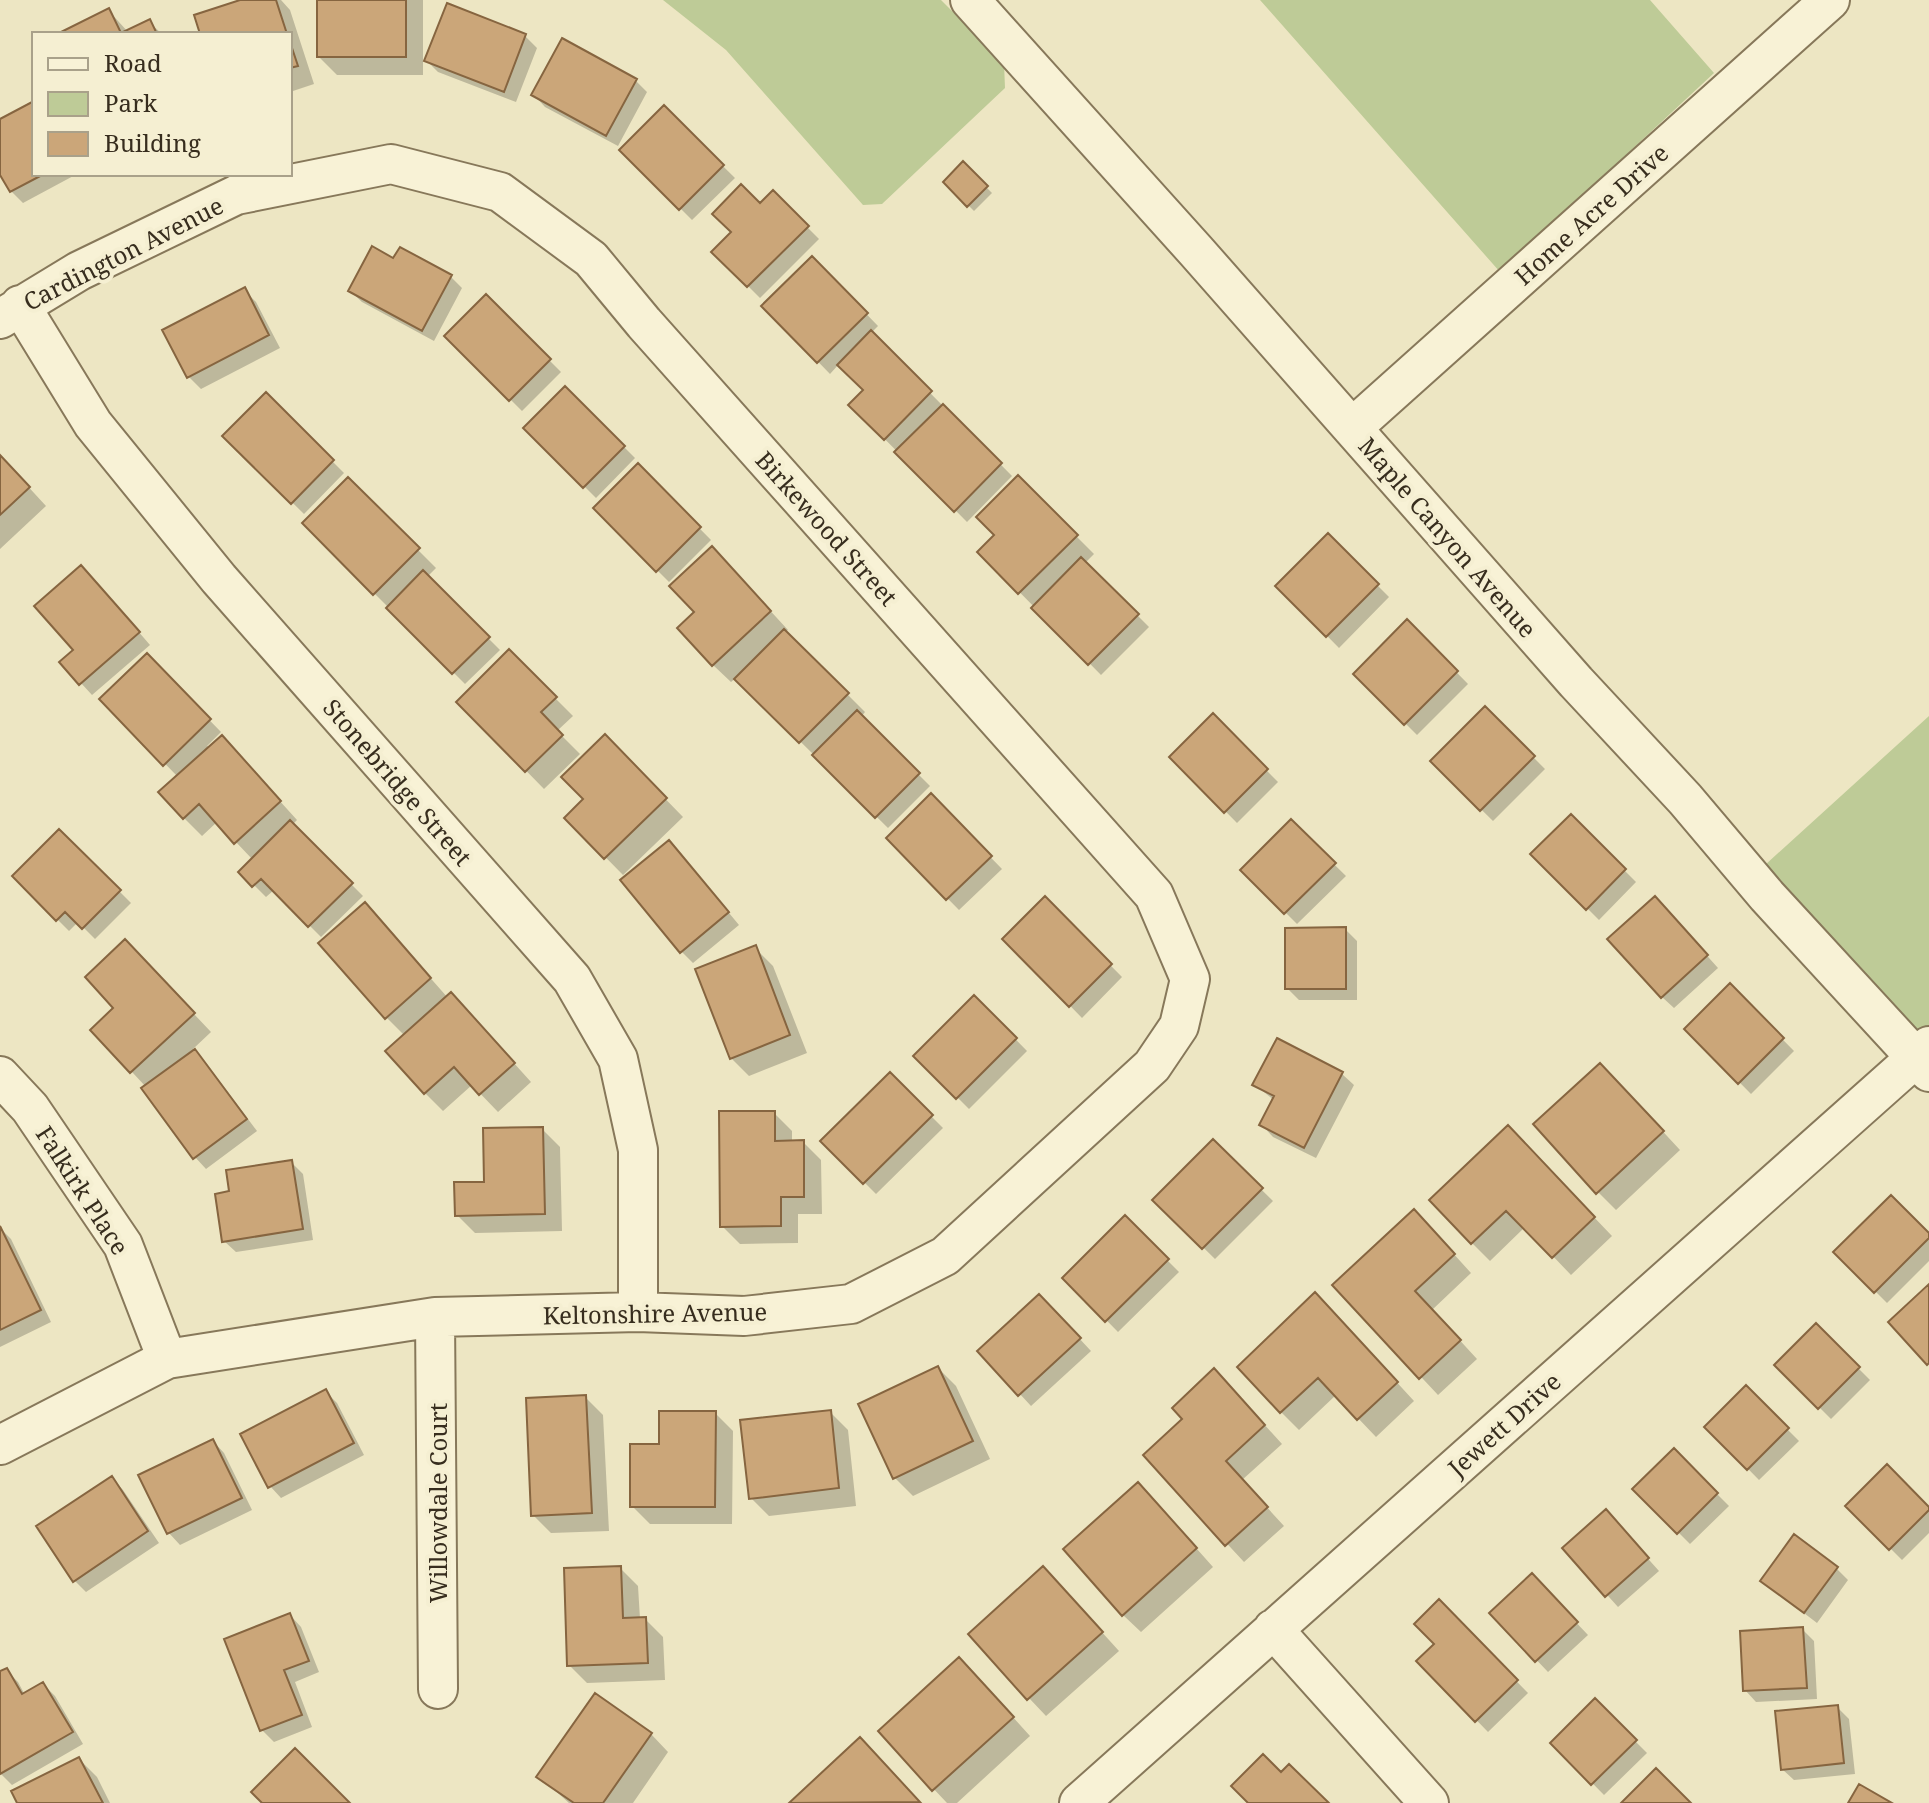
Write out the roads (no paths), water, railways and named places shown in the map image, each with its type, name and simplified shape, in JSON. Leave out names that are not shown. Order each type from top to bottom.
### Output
[{"type":"street","name":"Maple Canyon Avenue","points":[[970,0],[1576,682],[1685,799],[1767,896],[1925,1059]]},
{"type":"street","name":"Home Acre Drive","points":[[1352,428],[1830,0]]},
{"type":"street","name":"Cardington Avenue","points":[[10,312],[79,271],[236,195],[391,164]]},
{"type":"street","name":"Birkewood Street","points":[[391,164],[500,192],[591,259],[644,323],[1154,895],[1190,979]]},
{"type":"street","name":"Stonebridge Street","points":[[10,312],[93,424],[209,567],[572,979],[618,1059],[638,1150],[638,1312]]},
{"type":"street","name":"Keltonshire Avenue","points":[[0,1445],[167,1359],[435,1317],[638,1312],[744,1316],[851,1304],[945,1256],[1152,1066],[1179,1026],[1190,979]]},
{"type":"street","name":"Jewett Drive","points":[[1079,1803],[1273,1629],[1925,1059]]},
{"type":"street","name":"Falkirk Place","points":[[0,1076],[30,1108],[123,1245],[167,1359]]},
{"type":"street","name":"Willowdale Court","points":[[435,1317],[438,1689]]},
{"type":"street","points":[[1273,1629],[1429,1803]]}]
